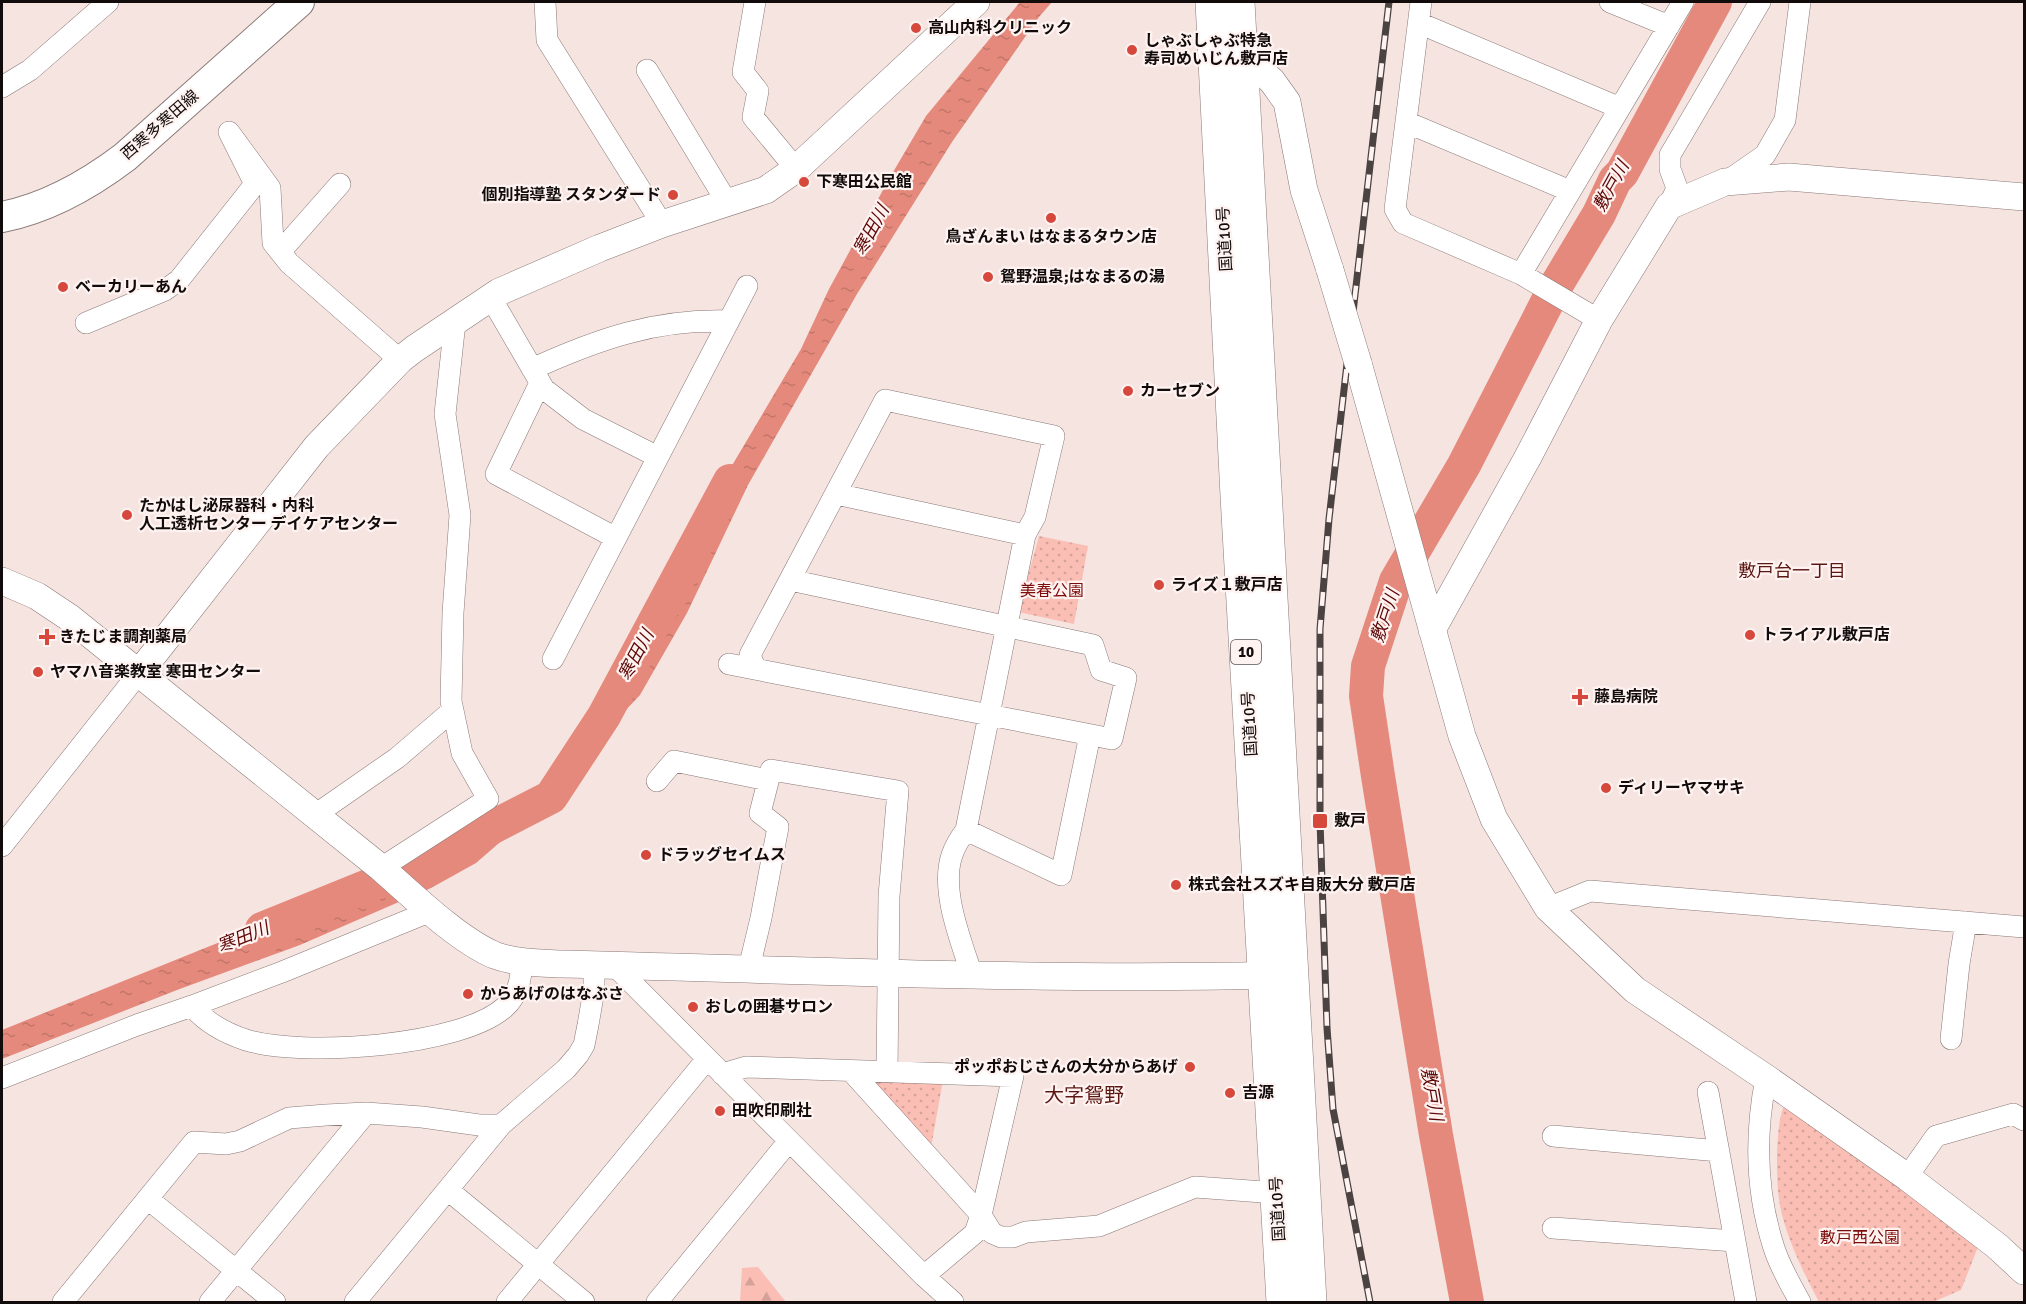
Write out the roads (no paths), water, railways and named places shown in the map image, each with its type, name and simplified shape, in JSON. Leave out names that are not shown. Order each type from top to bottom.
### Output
[{"type":"highway","name":"国道10号","points":[[1221,6],[1241,52],[1278,975],[1277,1193],[1283,1302]]},
{"type":"highway","name":"国道10号","points":[[1221,6],[1237,496],[1278,975],[1310,1302]]},
{"type":"main road","name":"西寒多寒田線","points":[[2,217],[53,201],[73,192],[108,170],[299,2]]},
{"type":"street","points":[[2,87],[30,70],[108,2]]},
{"type":"street","points":[[545,2],[547,40],[662,224]]},
{"type":"street","points":[[755,2],[743,72],[758,91],[753,117],[796,169]]},
{"type":"street","points":[[2,846],[317,446],[400,360],[499,292],[662,224],[766,190],[796,169],[976,2]]},
{"type":"street","points":[[1421,2],[1395,209],[1403,224],[1529,278],[1592,315]]},
{"type":"street","points":[[1610,2],[1669,26]]},
{"type":"street","points":[[1529,278],[1570,191],[1683,2]]},
{"type":"street","points":[[1432,630],[1528,457],[1592,315],[1670,206],[1677,188],[1670,169],[1670,156],[1760,2]]},
{"type":"street","points":[[1670,206],[1725,182],[1765,155],[1785,120],[1800,2]]},
{"type":"street","points":[[1419,23],[1620,108]]},
{"type":"street","points":[[1241,52],[1272,81],[1287,102],[1304,190],[1358,363],[1462,736],[1494,819],[1548,908],[1635,990],[1907,1177],[1997,1246],[2025,1271]]},
{"type":"street","points":[[647,70],[728,204]]},
{"type":"street","points":[[1406,122],[1570,191]]},
{"type":"street","points":[[86,323],[165,290],[178,280],[255,184],[229,132],[270,188],[273,243],[289,263],[400,360]]},
{"type":"street","points":[[1725,182],[1789,177],[2025,197]]},
{"type":"street","points":[[280,252],[340,184]]},
{"type":"street","points":[[553,659],[747,286]]},
{"type":"street","points":[[491,298],[544,389],[583,419],[658,457]]},
{"type":"street","points":[[616,538],[496,474],[536,376],[567,353],[622,333],[678,322],[729,321]]},
{"type":"street","points":[[381,868],[488,799],[462,753],[451,701],[453,613],[460,515],[445,414],[455,322]]},
{"type":"street","points":[[755,668],[750,655],[885,400],[1054,436],[1035,517],[1025,535],[966,830],[951,856],[948,881],[953,911],[972,975]]},
{"type":"street","points":[[836,494],[1025,535]]},
{"type":"street","points":[[729,664],[1112,739],[1126,678],[1101,670],[1093,645],[790,580]]},
{"type":"street","points":[[2,581],[58,609],[381,868],[427,908],[481,948],[495,955],[522,961],[604,965],[972,975],[1278,975]]},
{"type":"street","points":[[315,815],[397,758],[453,710]]},
{"type":"street","points":[[966,830],[1061,875],[1090,735]]},
{"type":"street","points":[[657,781],[674,761],[768,780]]},
{"type":"street","points":[[749,968],[757,939],[778,826],[760,813],[771,770],[898,791],[889,896],[887,1072]]},
{"type":"street","points":[[1548,908],[1590,891],[2025,927]]},
{"type":"street","points":[[2,1077],[137,1024],[282,972],[427,908]]},
{"type":"street","points":[[1951,1039],[1966,922]]},
{"type":"street","points":[[192,1006],[201,1017],[216,1027],[245,1039],[270,1045],[304,1047],[408,1042],[456,1031],[496,1014],[511,1000],[519,986],[522,961]]},
{"type":"street","points":[[604,965],[707,1059],[924,1276],[953,1302]]},
{"type":"street","points":[[355,1302],[501,1125],[566,1069],[578,1055],[584,1045],[594,990],[604,965]]},
{"type":"street","points":[[507,1302],[707,1059]]},
{"type":"street","points":[[722,1074],[746,1067],[1013,1076],[975,1233],[924,1276]]},
{"type":"street","points":[[851,1071],[981,1215],[992,1233],[1001,1237],[1013,1237],[1026,1232],[1098,1226],[1195,1187],[1277,1193]]},
{"type":"street","points":[[1766,1078],[1761,1105],[1759,1169],[1764,1214],[1774,1251],[1800,1302]]},
{"type":"street","points":[[1708,1092],[1746,1302]]},
{"type":"street","points":[[63,1302],[194,1142],[226,1144],[240,1141],[289,1118],[366,1113],[422,1117],[479,1125],[501,1125]]},
{"type":"street","points":[[210,1302],[366,1113]]},
{"type":"street","points":[[1907,1177],[1936,1136],[2013,1114],[2025,1120]]},
{"type":"street","points":[[1553,1136],[1719,1151]]},
{"type":"street","points":[[657,1302],[789,1141]]},
{"type":"street","points":[[448,1190],[584,1302]]},
{"type":"street","points":[[148,1199],[275,1302]]},
{"type":"street","points":[[1553,1228],[1735,1241]]},
{"type":"water","points":[[1020,2],[1052,2],[1039,17],[952,142],[857,294],[748,485],[687,613],[640,695],[587,751],[546,811],[537,819],[506,837],[476,863],[431,888],[300,945],[177,990],[2,1059],[2,1030],[220,942],[373,887],[443,858],[453,858],[476,849],[532,812],[630,690],[653,652],[694,577],[711,505],[724,479],[801,349],[829,289],[926,116]]},
{"type":"waterway","name":"敷戸川","points":[[1467,1302],[1436,1135],[1378,776],[1366,696],[1368,666],[1396,581],[1464,465],[1554,289],[1599,214],[1615,180],[1622,173],[1715,2]]},
{"type":"waterway","name":"寒田川","points":[[262,929],[415,867],[551,797],[604,716],[730,481]]},
{"type":"railway","points":[[1370,1302],[1333,1109],[1327,1028],[1320,821],[1320,629],[1329,519],[1389,2]]},
{"type":"place","name":"高山内科クリニック","points":[[916,28]]},
{"type":"place","name":"しゃぶしゃぶ特急 寿司めいじん敷戸店","points":[[1132,50]]},
{"type":"place","name":"下寒田公民館","points":[[804,182]]},
{"type":"place","name":"個別指導塾 スタンダード","points":[[673,195]]},
{"type":"place","name":"鳥ざんまい はなまるタウン店","points":[[1051,218]]},
{"type":"place","name":"鴛野温泉;はなまるの湯","points":[[988,277]]},
{"type":"place","name":"ベーカリーあん","points":[[63,287]]},
{"type":"place","name":"カーセブン","points":[[1128,391]]},
{"type":"place","name":"たかはし泌尿器科・内科 人工透析センター デイケアセンター","points":[[127,515]]},
{"type":"place","name":"ライズ１敷戸店","points":[[1159,585]]},
{"type":"place","name":"トライアル敷戸店","points":[[1750,635]]},
{"type":"place","name":"きたじま調剤薬局","points":[[47,637]]},
{"type":"place","name":"ヤマハ音楽教室 寒田センター","points":[[38,672]]},
{"type":"place","name":"藤島病院","points":[[1580,697]]},
{"type":"place","name":"ディリーヤマサキ","points":[[1606,788]]},
{"type":"place","name":"敷戸","points":[[1320,821]]},
{"type":"place","name":"ドラッグセイムス","points":[[646,855]]},
{"type":"place","name":"株式会社スズキ自販大分 敷戸店","points":[[1176,885]]},
{"type":"place","name":"からあげのはなぶさ","points":[[468,994]]},
{"type":"place","name":"おしの囲碁サロン","points":[[693,1007]]},
{"type":"place","name":"ポッポおじさんの大分からあげ","points":[[1190,1067]]},
{"type":"place","name":"吉源","points":[[1230,1093]]},
{"type":"place","name":"田吹印刷社","points":[[720,1111]]},
{"type":"district","name":"敷戸台一丁目","points":[[1792,571]]},
{"type":"district","name":"大字鴛野","points":[[1084,1095]]},
{"type":"park label","name":"美春公園","points":[[1052,591]]},
{"type":"park label","name":"敷戸西公園","points":[[1860,1238]]}]
